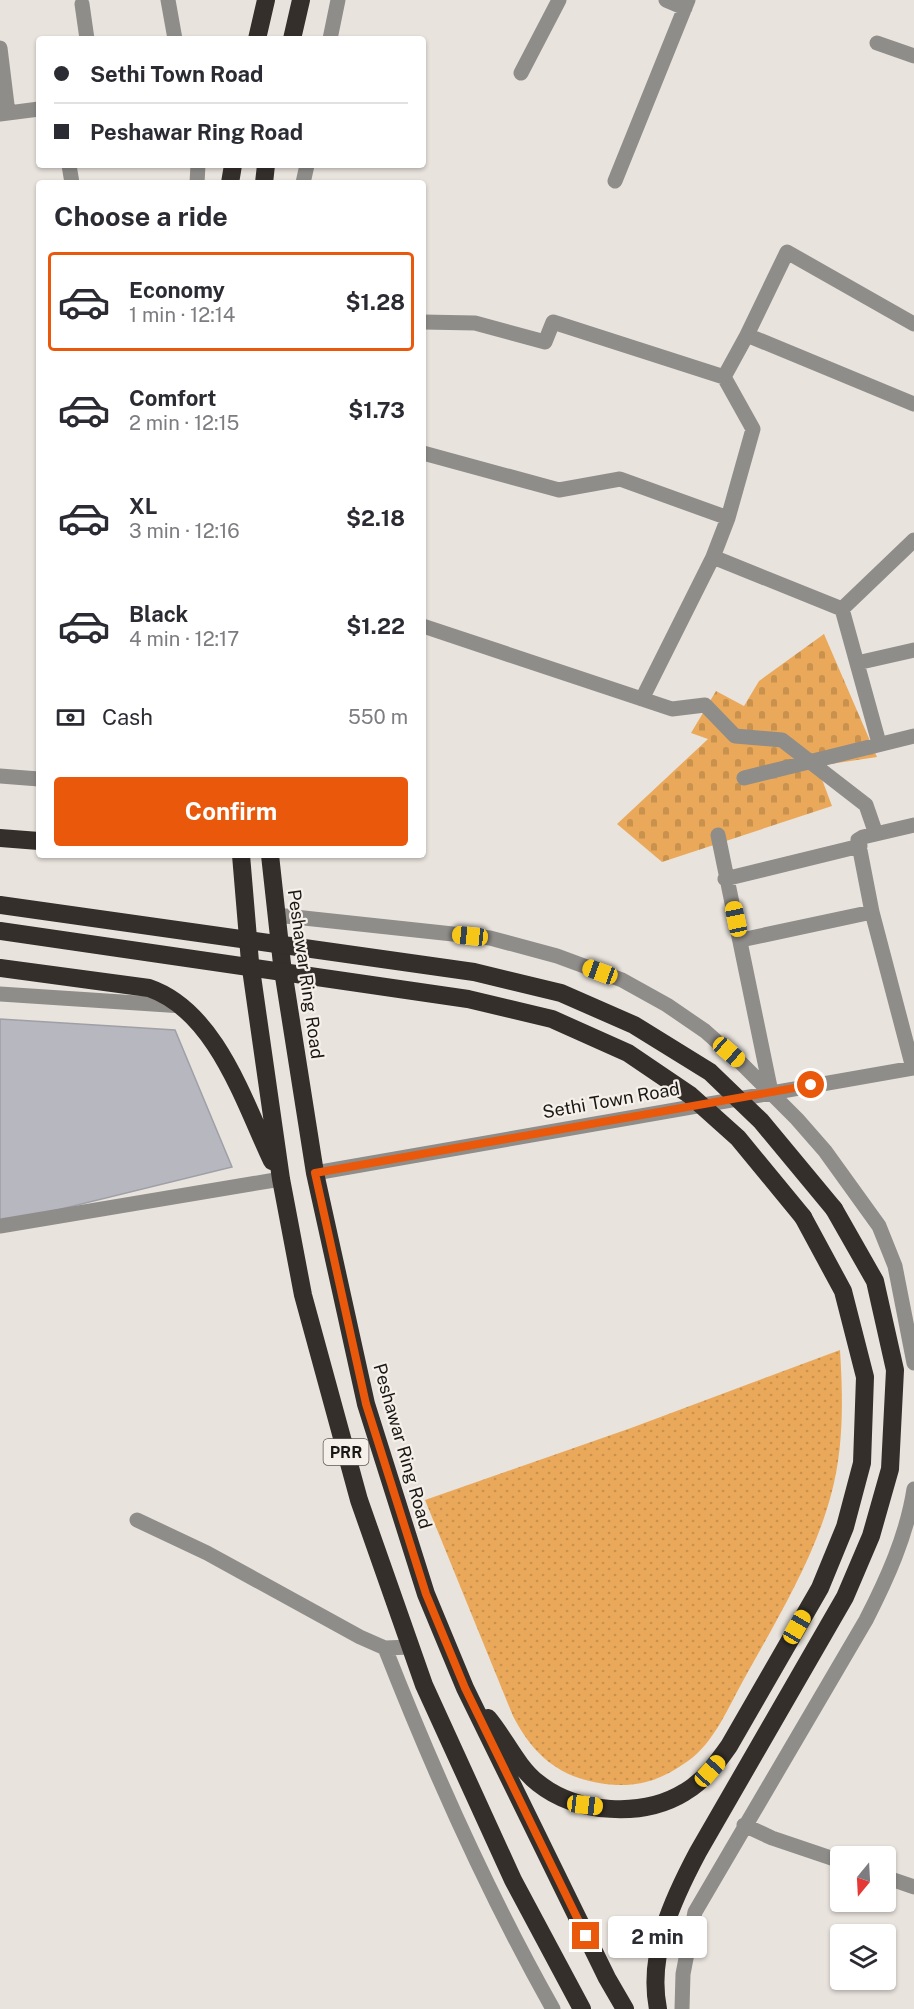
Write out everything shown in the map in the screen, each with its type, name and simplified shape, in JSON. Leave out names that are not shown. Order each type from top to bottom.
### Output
[{"type":"highway","points":[[258,36],[266,0]]},
{"type":"highway","points":[[293,36],[301,0]]},
{"type":"highway","points":[[0,838],[36,841]]},
{"type":"highway","name":"PRR","points":[[241,858],[249,962],[280,1179],[303,1295],[353,1478],[424,1685],[513,1880],[582,2009]]},
{"type":"highway","name":"Peshawar Ring Road","points":[[270,858],[282,964],[315,1173],[366,1404],[426,1594],[465,1688],[607,1978],[625,2009]]},
{"type":"highway","points":[[0,905],[474,972],[561,993],[634,1025],[710,1072],[761,1121],[834,1209],[875,1281],[895,1370],[890,1469],[871,1536],[845,1597],[677,1892],[659,1944],[654,1989],[658,2009]]},
{"type":"highway","points":[[0,931],[468,999],[552,1019],[628,1053],[690,1095],[738,1138],[802,1217],[843,1291],[865,1377],[862,1463],[845,1527],[819,1588],[718,1761],[693,1786],[662,1803],[633,1808],[585,1805],[556,1794],[539,1784],[526,1772],[500,1733],[465,1688]]},
{"type":"highway","points":[[0,968],[149,988],[164,993],[183,1006],[215,1043],[280,1179]]},
{"type":"street","points":[[168,0],[174,36]]},
{"type":"street","points":[[331,36],[338,0]]},
{"type":"street","points":[[521,73],[559,0]]},
{"type":"street","points":[[615,181],[687,4],[666,0]]},
{"type":"street","points":[[82,4],[87,36]]},
{"type":"street","points":[[877,43],[914,56]]},
{"type":"street","points":[[0,48],[4,113],[36,109]]},
{"type":"street","points":[[724,377],[787,252],[914,324]]},
{"type":"street","points":[[426,322],[475,323],[545,342],[553,322],[724,377],[753,429],[728,518],[713,557],[642,699]]},
{"type":"street","points":[[747,335],[914,404]]},
{"type":"street","points":[[426,454],[559,490],[620,479],[728,518]]},
{"type":"street","points":[[842,609],[914,540]]},
{"type":"street","points":[[713,557],[842,609]]},
{"type":"street","points":[[842,609],[879,743]]},
{"type":"street","points":[[426,627],[672,710],[705,705],[735,736],[782,740],[866,805],[876,834]]},
{"type":"street","points":[[858,663],[914,650]]},
{"type":"street","points":[[744,778],[914,736]]},
{"type":"street","points":[[0,776],[36,779]]},
{"type":"street","points":[[913,1068],[872,912],[858,840],[914,825]]},
{"type":"street","points":[[718,835],[771,1092]]},
{"type":"street","points":[[726,879],[860,846]]},
{"type":"street","points":[[741,940],[872,912]]},
{"type":"street","points":[[276,915],[490,938],[557,956],[622,980],[667,1005],[705,1031],[741,1062],[825,1151],[879,1226],[895,1266],[914,1364]]},
{"type":"street","points":[[0,994],[183,1006]]},
{"type":"street","name":"Sethi Town Road","points":[[315,1173],[913,1068]]},
{"type":"street","points":[[0,1226],[280,1179]]},
{"type":"street","points":[[682,2009],[682,1974],[695,1912],[866,1620],[894,1561],[912,1504],[914,1489]]},
{"type":"street","points":[[137,1520],[207,1553],[360,1636],[386,1648],[410,1647]]},
{"type":"street","points":[[386,1648],[426,1753],[470,1850],[553,2009]]},
{"type":"street","points":[[744,1825],[772,1838],[830,1858]]},
{"type":"street","points":[[896,1881],[914,1887]]},
{"type":"green space","points":[[824,634],[877,757],[817,766],[832,806],[662,862],[617,824],[708,739],[691,733],[716,691],[744,706],[759,681]]},
{"type":"green space","points":[[840,1350],[842,1405],[840,1441],[835,1477],[824,1519],[793,1589],[727,1712],[706,1744],[688,1761],[667,1774],[635,1784],[612,1785],[584,1780],[547,1761],[537,1752],[513,1716],[425,1500],[631,1428]]},
{"type":"building","points":[[0,1019],[175,1030],[232,1167],[0,1224]]},
{"type":"route","points":[[586,1936],[465,1688],[426,1594],[366,1404],[315,1173],[811,1085]]}]
